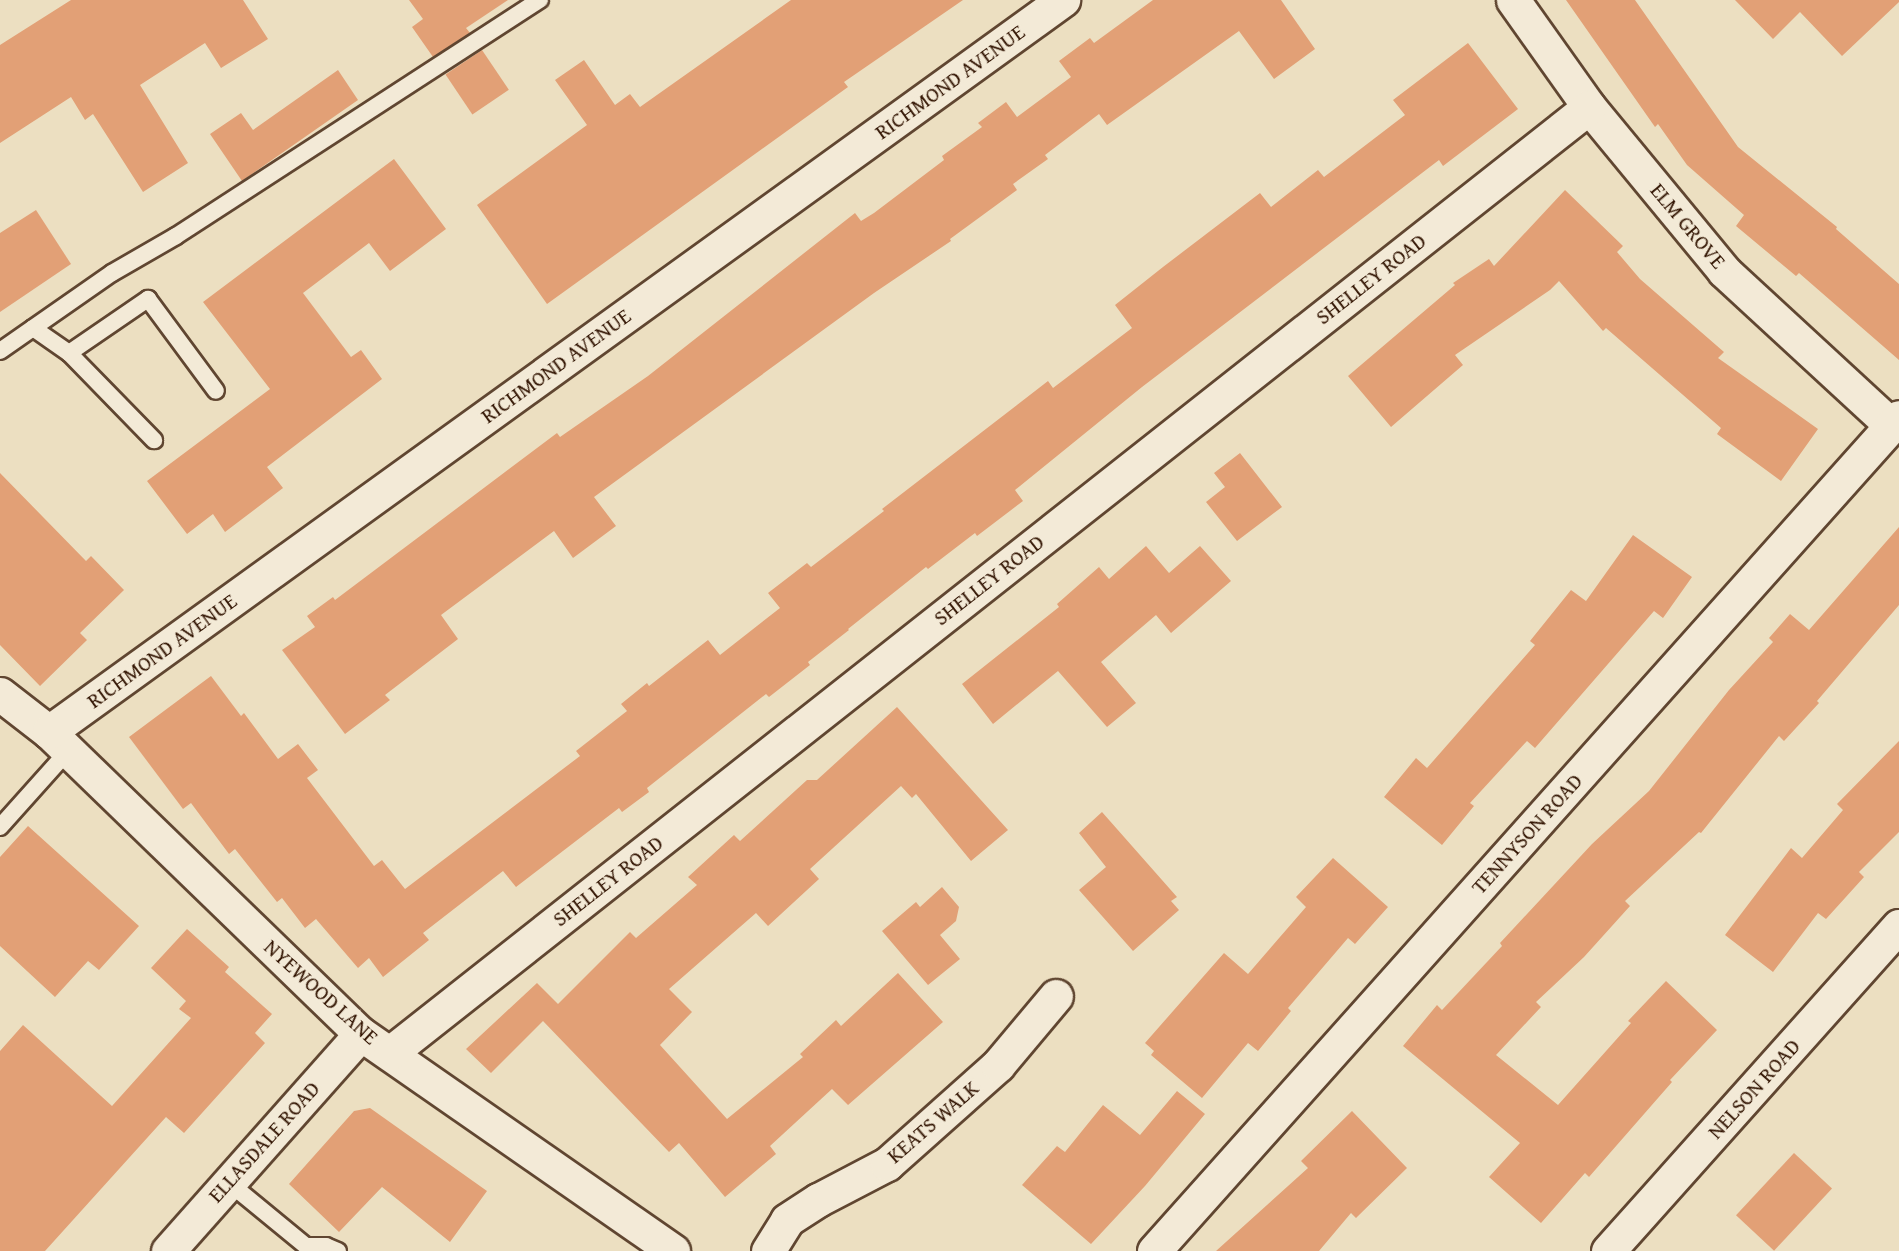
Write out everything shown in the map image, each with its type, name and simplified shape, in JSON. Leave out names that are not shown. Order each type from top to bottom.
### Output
[{"type":"street","name":"RICHMOND AVENUE","points":[[58,742],[1063,0]]},
{"type":"street","name":"ELM GROVE","points":[[1513,0],[1589,107],[1724,270],[1895,421]]},
{"type":"street","name":"SHELLEY ROAD","points":[[390,1053],[1589,107]]},
{"type":"street","name":"TENNYSON ROAD","points":[[1154,1251],[1895,421]]},
{"type":"street","name":"NYEWOOD LANE","points":[[0,694],[58,742],[361,1034],[673,1251]]},
{"type":"street","name":"NELSON ROAD","points":[[1608,1251],[1899,926]]},
{"type":"street","name":"KEATS WALK","points":[[768,1251],[787,1220],[818,1200],[887,1164],[998,1065],[1056,996]]},
{"type":"street","name":"ELLASDALE ROAD","points":[[168,1251],[361,1034]]},
{"type":"lane","points":[[0,351],[112,273],[176,236],[540,0]]},
{"type":"lane","points":[[69,353],[148,300],[216,392]]},
{"type":"lane","points":[[33,328],[69,353],[154,440]]},
{"type":"lane","points":[[0,827],[58,742]]},
{"type":"lane","points":[[228,1182],[306,1246],[326,1246],[338,1251]]},
{"type":"building","points":[[71,0],[243,0],[268,39],[221,68],[205,43],[140,85],[188,163],[143,192],[93,114],[85,120],[71,97],[0,143],[0,45]]},
{"type":"building","points":[[409,0],[508,0],[466,28],[470,33],[433,57],[412,27],[423,19]]},
{"type":"building","points":[[791,0],[963,0],[844,82],[848,87],[547,304],[477,205],[587,125],[555,80],[584,60],[615,105],[630,94],[640,107]]},
{"type":"building","points":[[1153,0],[1281,0],[1315,49],[1274,79],[1239,31],[1107,125],[1099,114],[1045,155],[1048,159],[1013,184],[1017,190],[950,239],[951,241],[874,293],[594,497],[616,526],[573,558],[554,531],[441,615],[458,639],[385,695],[390,700],[345,734],[282,650],[315,627],[307,616],[333,597],[335,600],[557,433],[560,437],[648,376],[855,213],[861,221],[874,213],[944,160],[942,156],[982,127],[978,123],[1006,102],[1017,117],[1071,77],[1059,61],[1090,38],[1094,43]]},
{"type":"building","points":[[1566,0],[1635,0],[1738,147],[1837,227],[1836,229],[1899,284],[1899,360],[1799,273],[1796,276],[1736,226],[1744,215],[1687,165],[1658,124],[1655,127]]},
{"type":"building","points":[[1735,0],[1899,0],[1899,2],[1842,56],[1800,12],[1773,39]]},
{"type":"building","points":[[1468,43],[1518,109],[1443,166],[1439,160],[1142,387],[1015,490],[1023,501],[977,536],[975,533],[928,569],[926,567],[808,662],[810,665],[769,697],[766,694],[647,788],[649,792],[622,812],[619,808],[516,887],[503,871],[423,933],[429,940],[383,977],[369,958],[358,968],[316,919],[305,928],[282,898],[277,902],[235,849],[229,854],[191,803],[183,809],[129,737],[211,676],[241,716],[244,713],[278,759],[298,744],[318,770],[307,778],[374,866],[382,860],[405,889],[580,756],[576,751],[627,711],[621,704],[647,683],[649,686],[708,640],[720,655],[780,608],[768,593],[807,563],[811,567],[1048,381],[1053,388],[1132,328],[1115,305],[1163,267],[1260,193],[1271,207],[1318,170],[1324,177],[1405,115],[1393,100]]},
{"type":"building","points":[[482,50],[509,90],[472,114],[446,75]]},
{"type":"building","points":[[338,70],[358,100],[242,181],[210,134],[241,113],[253,130]]},
{"type":"building","points":[[394,159],[446,229],[390,271],[369,243],[303,293],[351,357],[361,350],[382,379],[267,467],[283,488],[225,532],[213,514],[187,534],[147,481],[270,389],[203,302]]},
{"type":"building","points":[[1565,190],[1623,246],[1617,252],[1640,279],[1724,352],[1718,358],[1818,429],[1781,481],[1717,434],[1721,428],[1606,328],[1603,331],[1559,281],[1550,290],[1455,355],[1463,365],[1391,427],[1348,376],[1455,285],[1453,283],[1489,259],[1494,266]]},
{"type":"building","points":[[36,210],[71,264],[0,312],[0,233]]},
{"type":"building","points":[[1240,453],[1282,507],[1237,541],[1206,502],[1225,487],[1214,473]]},
{"type":"building","points":[[0,473],[86,561],[91,556],[124,590],[80,633],[87,640],[40,686],[0,645]]},
{"type":"building","points":[[1899,527],[1899,605],[1817,701],[1819,703],[1784,741],[1779,736],[1701,833],[1699,832],[1625,901],[1630,906],[1584,957],[1536,1002],[1541,1007],[1496,1055],[1558,1105],[1631,1023],[1628,1021],[1666,981],[1717,1030],[1670,1080],[1672,1082],[1589,1177],[1585,1173],[1541,1223],[1489,1177],[1520,1143],[1403,1046],[1437,1005],[1442,1010],[1502,946],[1500,943],[1592,844],[1649,791],[1729,690],[1773,642],[1769,638],[1790,614],[1809,630]]},
{"type":"building","points":[[1633,535],[1692,577],[1663,618],[1654,611],[1535,748],[1527,741],[1470,803],[1474,806],[1442,845],[1384,797],[1416,758],[1427,768],[1535,645],[1530,641],[1571,590],[1586,601]]},
{"type":"building","points":[[1146,546],[1169,573],[1200,546],[1231,581],[1171,633],[1156,615],[1101,662],[1136,703],[1107,727],[1058,671],[993,724],[962,684],[1059,607],[1057,604],[1099,567],[1109,579]]},
{"type":"building","points":[[897,707],[1008,830],[971,861],[916,794],[912,798],[901,786],[810,869],[819,879],[768,926],[756,913],[669,989],[692,1012],[660,1045],[727,1119],[803,1057],[800,1054],[836,1020],[841,1026],[898,973],[943,1022],[848,1105],[832,1089],[770,1146],[776,1154],[725,1197],[679,1143],[669,1152],[543,1021],[491,1073],[466,1049],[537,983],[558,1004],[630,932],[636,938],[697,885],[688,877],[734,835],[740,841],[807,780],[817,780]]},
{"type":"building","points":[[1899,741],[1899,832],[1859,872],[1864,877],[1826,919],[1818,913],[1773,972],[1725,935],[1791,848],[1802,858],[1843,810],[1837,804]]},
{"type":"building","points":[[1102,812],[1177,897],[1171,901],[1179,910],[1133,951],[1079,890],[1106,867],[1079,833]]},
{"type":"building","points":[[28,826],[139,926],[99,970],[88,961],[55,997],[0,946],[0,857]]},
{"type":"building","points":[[1333,858],[1388,907],[1355,944],[1348,938],[1288,1008],[1291,1011],[1258,1051],[1248,1043],[1202,1098],[1151,1055],[1154,1051],[1145,1043],[1224,953],[1248,974],[1306,907],[1296,897]]},
{"type":"building","points":[[942,887],[959,907],[956,921],[940,935],[960,959],[928,985],[882,931],[916,902],[920,907]]},
{"type":"building","points":[[187,929],[229,967],[225,972],[272,1014],[255,1033],[265,1043],[184,1133],[166,1117],[45,1251],[0,1251],[0,1051],[23,1025],[112,1106],[191,1018],[179,1009],[186,1001],[151,968]]},
{"type":"building","points":[[1177,1091],[1205,1114],[1145,1186],[1091,1244],[1022,1185],[1057,1146],[1065,1152],[1103,1105],[1140,1135]]},
{"type":"building","points":[[370,1108],[487,1191],[450,1242],[382,1187],[339,1232],[289,1184],[354,1111]]},
{"type":"building","points":[[1352,1111],[1407,1168],[1356,1218],[1351,1213],[1319,1251],[1216,1251],[1308,1168],[1301,1161]]},
{"type":"building","points":[[1794,1153],[1832,1188],[1774,1251],[1736,1215]]}]
